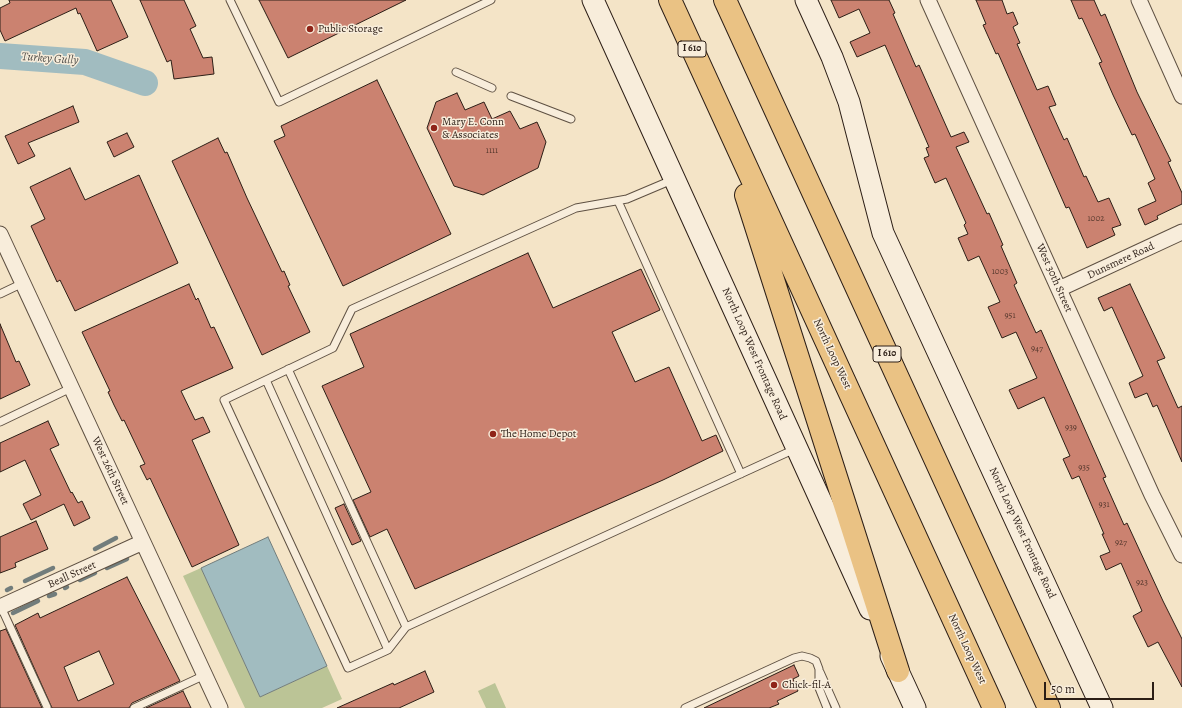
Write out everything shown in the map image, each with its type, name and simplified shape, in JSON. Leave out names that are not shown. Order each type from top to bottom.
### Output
[{"type":"highway","name":"North Loop West","points":[[670,0],[994,708]]},
{"type":"highway","name":"I 610","points":[[725,0],[1049,708]]},
{"type":"highway","points":[[715,98],[898,670]]},
{"type":"main road","name":"North Loop West Frontage Road","points":[[593,0],[915,708]]},
{"type":"main road","name":"North Loop West Frontage Road","points":[[806,0],[832,57],[849,102],[883,233],[1102,708]]},
{"type":"street","name":"West 30th Street","points":[[928,0],[1152,495],[1182,555]]},
{"type":"street","points":[[1139,0],[1182,96]]},
{"type":"street","name":"Dunsmere Road","points":[[1059,289],[1182,232]]},
{"type":"street","name":"West 26th Street","points":[[0,234],[220,708]]},
{"type":"street","name":"Beall Street","points":[[0,607],[143,542]]},
{"type":"lane","points":[[230,0],[280,102],[491,0]]},
{"type":"lane","points":[[456,72],[492,88]]},
{"type":"lane","points":[[511,96],[571,120]]},
{"type":"lane","points":[[674,179],[627,199],[576,208],[352,309],[333,348],[224,400],[348,668],[388,650],[406,627],[797,448]]},
{"type":"lane","points":[[618,200],[741,474]]},
{"type":"lane","points":[[0,294],[23,283]]},
{"type":"lane","points":[[288,369],[406,627]]},
{"type":"lane","points":[[266,380],[388,650]]},
{"type":"lane","points":[[0,422],[72,388]]},
{"type":"lane","points":[[0,607],[47,708]]},
{"type":"lane","points":[[685,708],[794,658],[802,656],[816,661],[836,708]]},
{"type":"lane","points":[[819,669],[819,688],[827,708]]},
{"type":"lane","points":[[134,708],[205,676]]},
{"type":"green space","points":[[201,568],[260,697],[327,666],[342,699],[322,708],[245,708],[183,576]]},
{"type":"green space","points":[[495,683],[506,708],[486,708],[478,691]]},
{"type":"water","points":[[268,537],[327,666],[260,697],[201,568]]},
{"type":"building","points":[[9,0],[111,0],[128,37],[97,51],[80,13],[78,14],[76,8],[5,41],[0,30],[0,8],[10,3]]},
{"type":"building","points":[[140,0],[184,0],[196,26],[190,29],[203,58],[212,57],[214,74],[174,79],[171,60],[167,62]]},
{"type":"building","name":"Public Storage","points":[[259,0],[406,0],[288,58]]},
{"type":"building","points":[[831,0],[889,0],[895,13],[893,14],[916,67],[919,65],[951,137],[964,132],[969,142],[956,147],[987,214],[989,213],[1003,245],[1001,246],[1017,283],[1014,285],[1036,333],[1041,330],[1106,477],[1103,478],[1124,525],[1127,523],[1182,639],[1182,687],[1158,642],[1148,647],[1133,616],[1142,611],[1121,563],[1106,570],[1100,556],[1110,552],[1102,534],[1104,534],[1079,476],[1072,479],[1063,459],[1070,456],[1044,397],[1018,409],[1009,390],[1037,378],[1016,332],[1002,338],[988,307],[1000,302],[979,256],[968,261],[958,238],[968,234],[964,225],[966,223],[946,178],[935,183],[924,158],[929,156],[926,148],[929,147],[885,45],[857,57],[850,42],[870,33],[859,9],[839,18]]},
{"type":"building","points":[[976,0],[1002,0],[1007,14],[1013,12],[1018,24],[1013,27],[1020,43],[1017,44],[1037,90],[1048,86],[1056,105],[1049,107],[1064,140],[1067,138],[1084,177],[1086,176],[1098,202],[1109,198],[1121,225],[1112,228],[1115,235],[1087,248],[1069,207],[1066,208],[998,53],[996,54],[983,25],[986,24]]},
{"type":"building","points":[[1071,0],[1094,0],[1101,16],[1105,14],[1137,92],[1171,161],[1168,162],[1182,193],[1182,204],[1157,216],[1158,219],[1145,225],[1138,209],[1156,201],[1148,183],[1155,179],[1135,134],[1132,135],[1113,95],[1099,63],[1102,62],[1082,18],[1079,19]]},
{"type":"building","points":[[377,80],[451,234],[343,286],[274,141],[285,136],[281,126]]},
{"type":"building","points":[[457,93],[465,110],[484,102],[492,119],[510,111],[520,129],[537,122],[546,142],[538,168],[483,195],[454,186],[427,128],[436,102]]},
{"type":"building","points":[[73,106],[79,122],[28,143],[35,156],[18,164],[5,136]]},
{"type":"building","points":[[127,133],[134,147],[114,157],[107,142]]},
{"type":"building","points":[[218,138],[225,153],[227,152],[282,272],[284,271],[290,285],[288,286],[310,332],[262,355],[172,161]]},
{"type":"building","points":[[70,168],[85,200],[139,175],[178,263],[75,311],[60,280],[57,282],[31,226],[45,219],[30,187]]},
{"type":"building","name":"The Home Depot","points":[[528,253],[553,308],[641,269],[660,310],[612,332],[635,382],[669,367],[702,441],[716,435],[723,451],[663,480],[415,589],[387,529],[370,537],[353,500],[371,492],[322,386],[364,367],[350,334]]},
{"type":"building","points":[[189,284],[196,300],[198,298],[211,328],[214,327],[233,368],[181,391],[195,420],[203,417],[210,432],[192,440],[239,545],[192,567],[150,478],[147,480],[140,466],[145,464],[124,420],[122,421],[114,405],[108,392],[110,391],[82,332]]},
{"type":"building","points":[[1130,284],[1165,358],[1157,361],[1178,408],[1182,406],[1182,462],[1157,405],[1153,407],[1147,393],[1135,398],[1129,383],[1143,376],[1112,307],[1104,311],[1098,298]]},
{"type":"building","points":[[0,324],[16,362],[19,361],[30,385],[0,399]]},
{"type":"building","points":[[48,421],[59,445],[50,449],[71,493],[72,492],[78,503],[82,501],[90,518],[74,526],[64,504],[31,520],[23,504],[41,495],[25,460],[0,472],[0,443]]},
{"type":"building","points":[[344,504],[361,541],[352,545],[335,508]]},
{"type":"building","points":[[36,521],[48,549],[15,563],[16,567],[0,573],[0,537]]},
{"type":"building","points":[[127,577],[180,681],[132,703],[129,708],[52,708],[15,625],[38,613],[40,618]],"holes":[[[99,651],[114,684],[78,701],[64,667]]]},
{"type":"building","points":[[6,629],[42,708],[0,708],[0,631]]},
{"type":"building","name":"Chick-fil-A","points":[[794,665],[799,676],[793,679],[798,691],[777,701],[779,704],[769,708],[704,708]]},
{"type":"building","points":[[425,671],[434,692],[399,708],[337,708],[393,683],[394,685]]},
{"type":"building","points":[[183,691],[191,708],[146,708]]},
{"type":"waterway","name":"Turkey Gully","points":[[0,56],[85,62],[145,83]]},
{"type":"waterway","points":[[95,549],[116,538]]},
{"type":"waterway","points":[[107,568],[127,559]]},
{"type":"waterway","points":[[25,581],[53,568]]},
{"type":"waterway","points":[[80,580],[95,573]]},
{"type":"waterway","points":[[7,590],[11,588]]},
{"type":"waterway","points":[[49,596],[55,594]]},
{"type":"waterway","points":[[13,613],[38,601]]},
{"type":"place","name":"Public Storage","points":[[310,29]]},
{"type":"place","name":"Mary E. Conn & Associates","points":[[434,128]]},
{"type":"place","name":"The Home Depot","points":[[493,434]]},
{"type":"place","name":"Chick-fil-A","points":[[774,685]]}]
